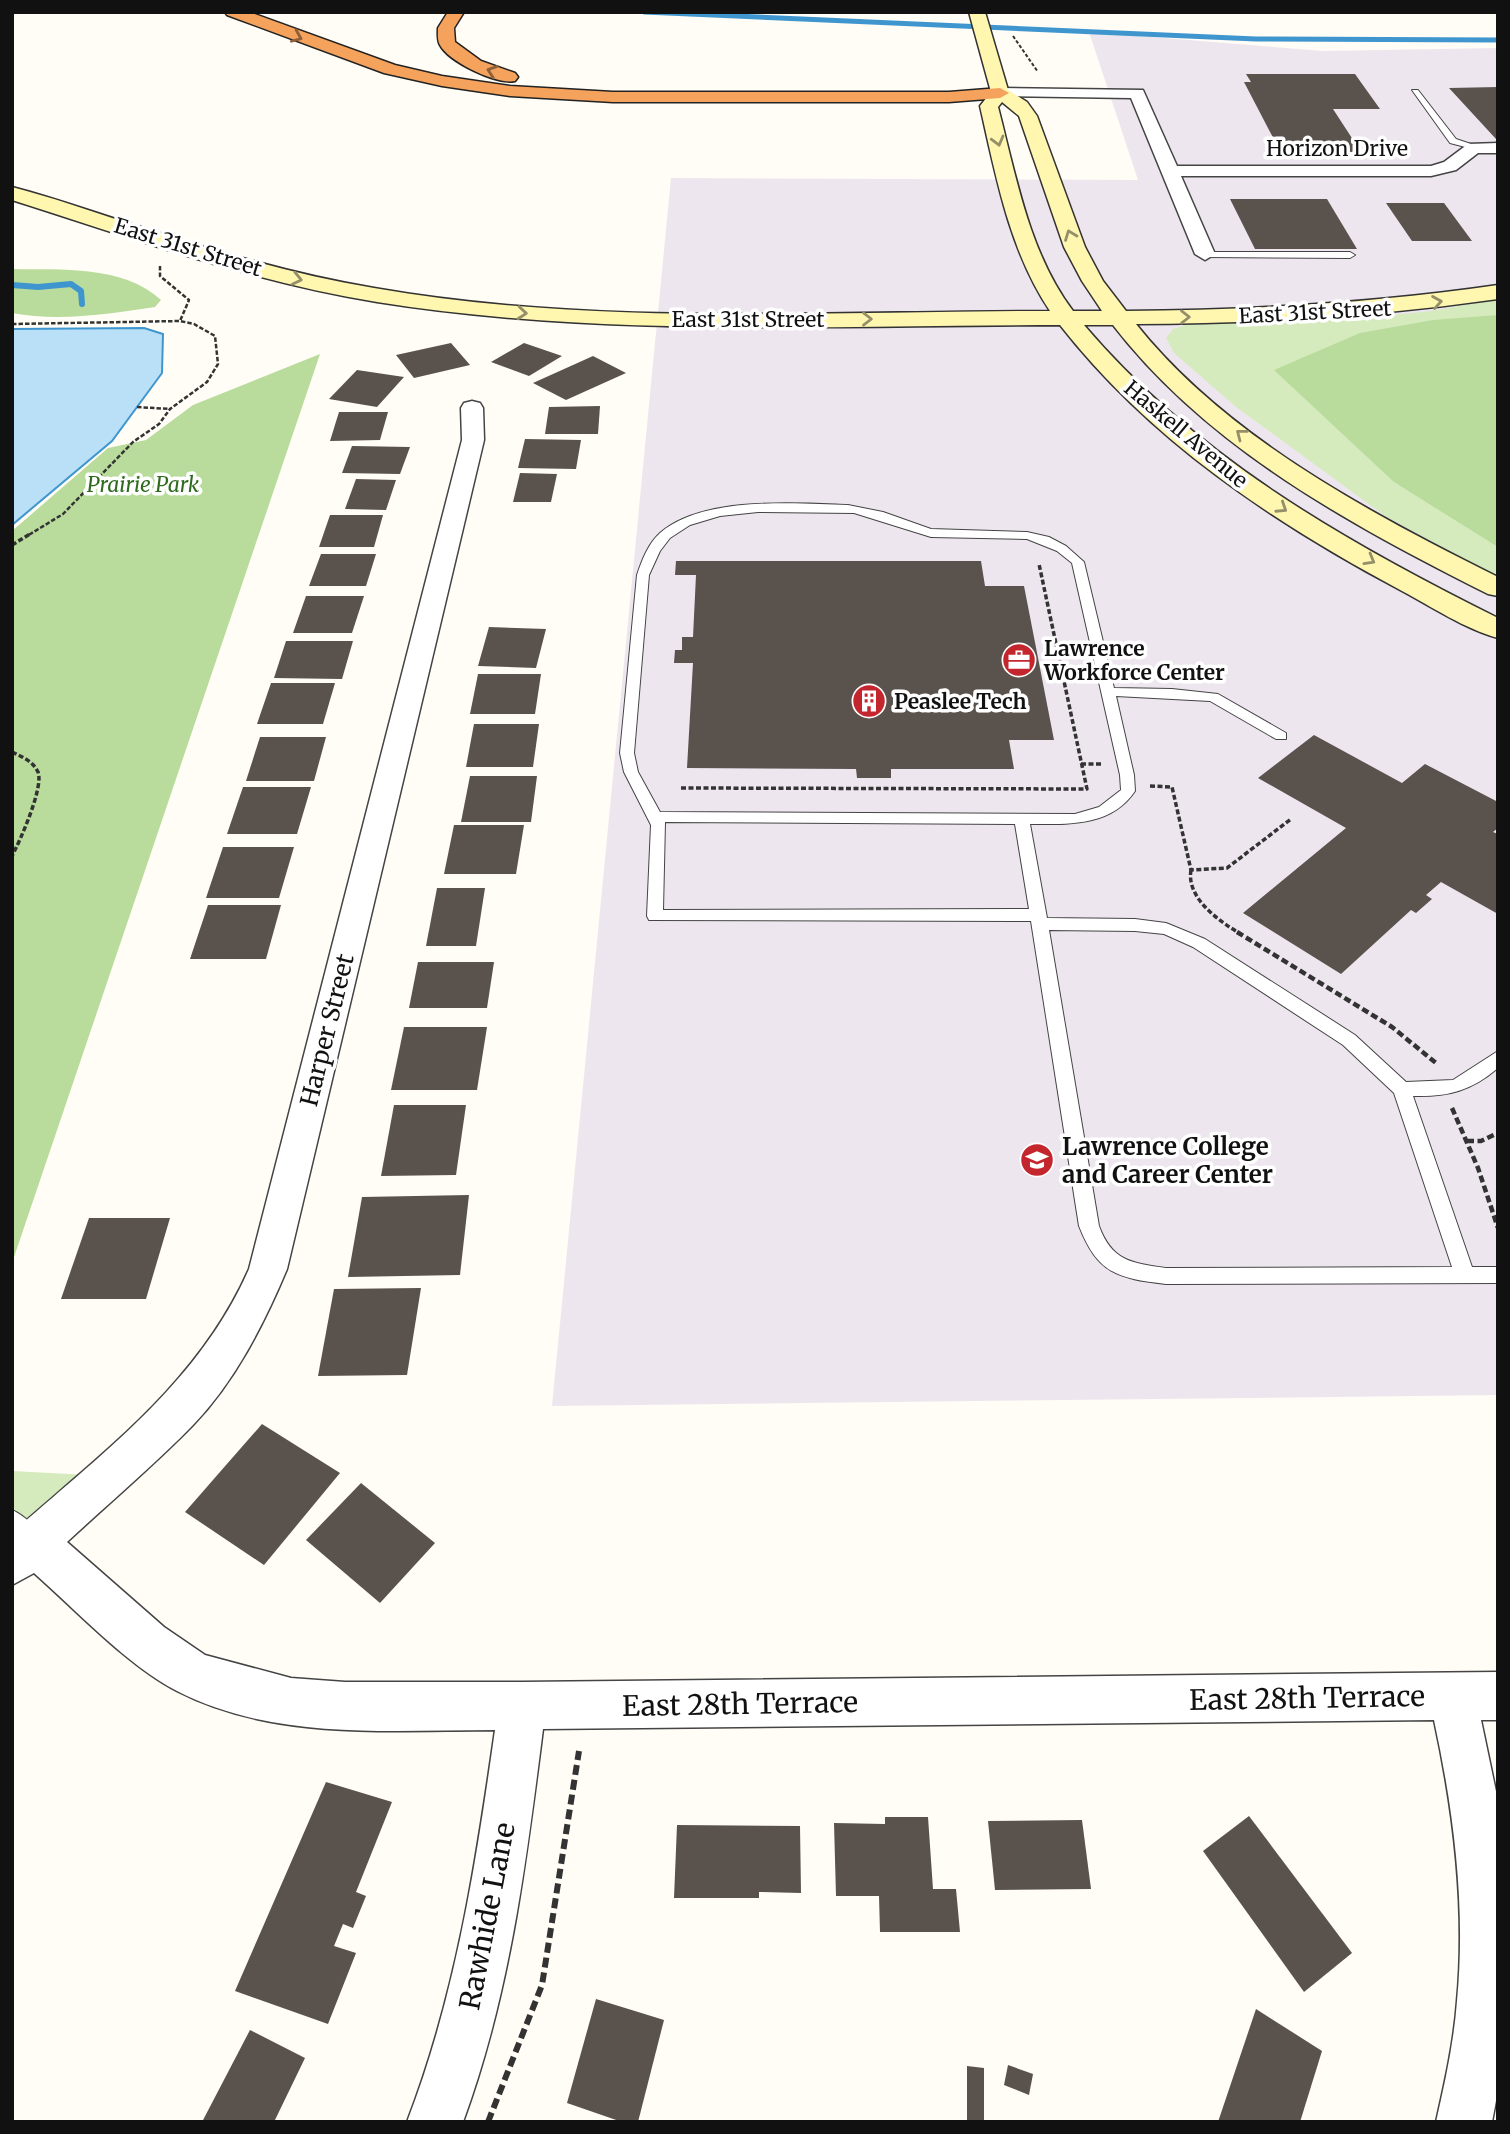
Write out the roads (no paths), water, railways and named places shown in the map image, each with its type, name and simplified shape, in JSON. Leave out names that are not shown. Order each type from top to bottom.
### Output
[{"type":"highway","points":[[233,12],[390,69],[454,83],[510,91],[613,97],[949,97],[1000,93]]},
{"type":"highway","points":[[453,15],[446,28],[447,43],[459,56],[503,75],[543,84],[604,88],[947,89],[1000,93]]},
{"type":"main road","name":"Haskell Avenue","points":[[977,13],[1000,93],[1024,108],[1073,244],[1101,295],[1121,306],[1176,380],[1280,463],[1388,531],[1498,588]]},
{"type":"main road","name":"Haskell Avenue","points":[[1000,93],[989,106],[1024,239],[1049,303],[1110,369],[1147,405],[1256,491],[1441,601],[1498,629]]},
{"type":"main road","name":"East 31st Street","points":[[12,179],[245,247],[358,272],[510,291],[639,297]]},
{"type":"main road","name":"East 31st Street","points":[[12,193],[276,274],[378,295],[552,315],[663,319],[1049,303],[1317,314],[1401,307],[1498,292]]},
{"type":"main road","name":"East 31st Street","points":[[1236,295],[1401,283]]},
{"type":"main road","name":"East 31st Street","points":[[1049,303],[1101,295]]},
{"type":"street","points":[[1000,93],[1137,93],[1205,254]]},
{"type":"street","points":[[1474,148],[1498,148]]},
{"type":"street","name":"Horizon Drive","points":[[1170,171],[1431,171],[1450,166],[1474,148]]},
{"type":"street","name":"Harper Street","points":[[19,1542],[180,1410],[222,1356],[251,1309],[268,1269],[473,440],[472,408]]},
{"type":"street","name":"East 28th Terrace","points":[[19,1542],[192,1674],[232,1688],[291,1702],[345,1706],[522,1706],[1475,1696]]},
{"type":"street","points":[[1464,2122],[1480,2038],[1485,1982],[1482,1866],[1466,1756],[1475,1696]]},
{"type":"street","name":"Rawhide Lane","points":[[435,2122],[453,2078],[480,1974],[498,1884],[522,1706]]},
{"type":"lane","points":[[1415,92],[1453,141],[1474,148]]},
{"type":"lane","points":[[1205,254],[1350,255]]},
{"type":"lane","points":[[657,817],[1022,819],[1097,816],[1114,807],[1128,791],[1108,692],[1078,562],[1054,542],[1035,536],[931,533],[892,518],[858,510],[753,509],[720,513],[672,530],[650,556],[643,575],[627,753],[631,772],[660,825],[655,916],[1039,920],[1166,929],[1199,943],[1349,1040],[1402,1089],[1465,1275]]},
{"type":"lane","points":[[1108,692],[1213,697],[1281,736]]},
{"type":"lane","points":[[1022,819],[1089,1226],[1100,1251],[1115,1263],[1134,1272],[1166,1276],[1498,1275]]},
{"type":"lane","points":[[1402,1089],[1458,1087],[1469,1082],[1498,1058]]},
{"type":"water","points":[[144,328],[163,334],[162,373],[112,441],[12,525],[12,329]]},
{"type":"waterway","points":[[644,12],[1256,39],[1498,40]]},
{"type":"waterway","points":[[12,285],[38,287],[71,284],[81,291],[82,304]]},
{"type":"place","name":"Lawrence Workforce Center","points":[[1019,660]]},
{"type":"place","name":"Peaslee Tech","points":[[869,701]]},
{"type":"place","name":"Lawrence College and Career Center","points":[[1037,1160]]},
{"type":"park label","name":"Prairie Park","points":[[143,484]]}]
